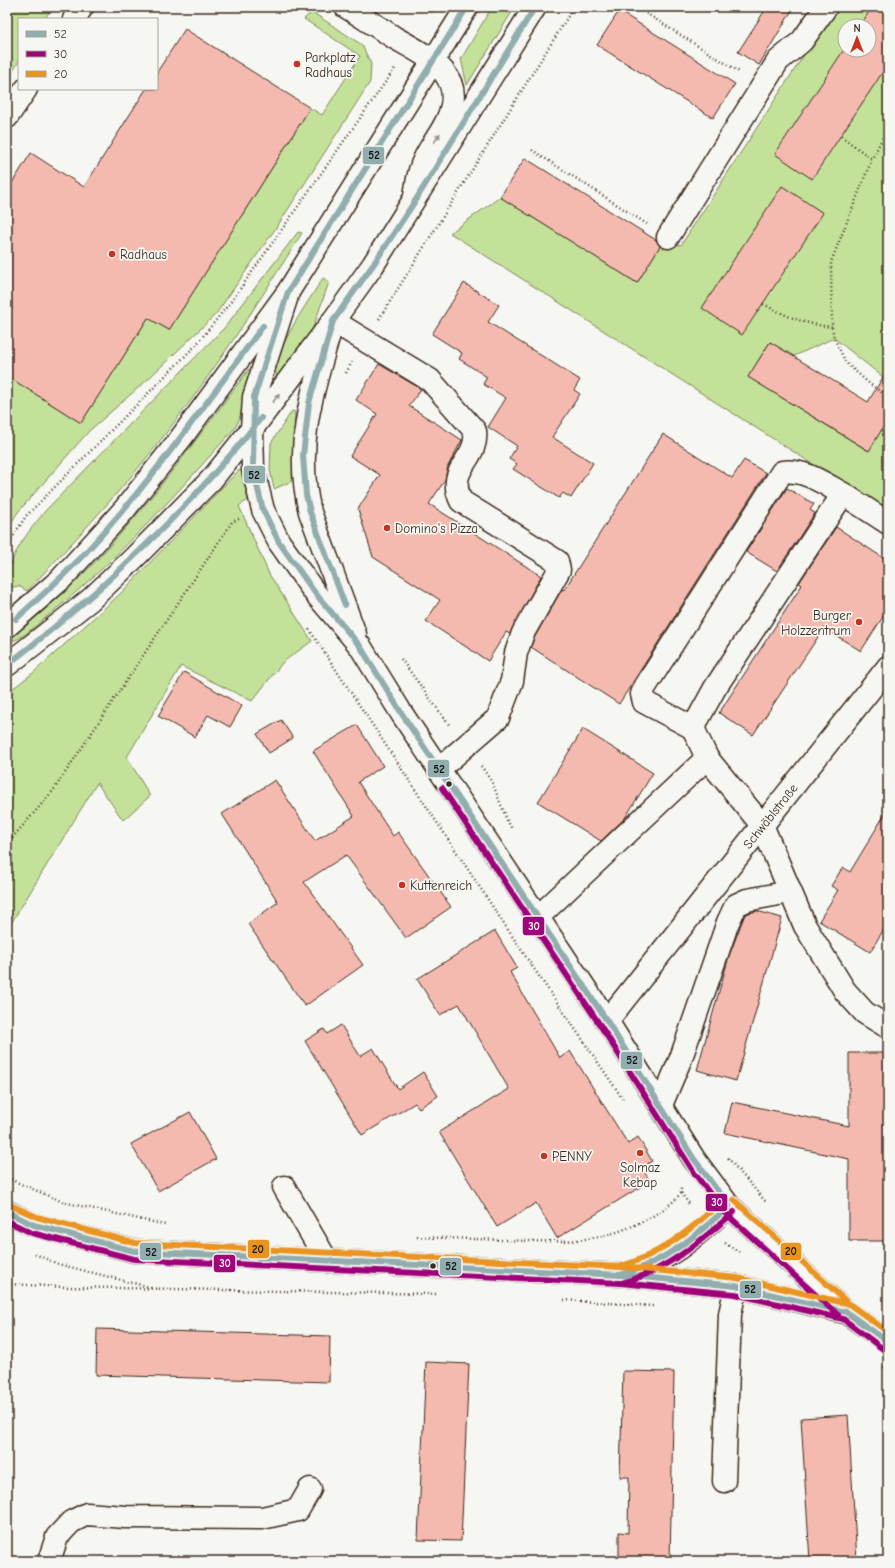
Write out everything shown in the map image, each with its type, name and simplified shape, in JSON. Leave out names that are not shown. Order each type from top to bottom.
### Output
[{"type":"street","points":[[75,18],[82,7]]},
{"type":"street","points":[[346,7],[434,61],[445,74],[454,97],[448,120],[423,161],[419,174],[415,200]]},
{"type":"street","points":[[7,626],[61,579],[124,510],[181,438],[288,292],[434,61],[466,7]]},
{"type":"street","points":[[7,665],[90,600],[140,553],[212,479],[334,321],[373,265],[535,7]]},
{"type":"street","points":[[668,237],[778,60],[802,41],[826,7]]},
{"type":"street","points":[[7,117],[25,90]]},
{"type":"street","points":[[288,292],[254,398],[252,429],[253,469],[262,510],[279,542],[295,566],[336,619],[360,646],[439,769],[608,1020],[694,1159],[729,1206],[846,1312],[888,1342]]},
{"type":"street","points":[[334,321],[430,380],[475,431],[476,442],[456,479],[456,491],[461,501],[557,561],[559,570],[523,633],[516,653],[512,681],[498,718],[439,769]]},
{"type":"street","points":[[334,321],[309,403],[303,455],[306,495],[310,512],[360,646]]},
{"type":"street","points":[[888,523],[845,495],[808,475],[793,470],[782,472],[642,694],[644,702],[693,728],[706,758],[762,825],[805,926],[845,991],[866,1013],[888,1027]]},
{"type":"street","points":[[693,728],[715,688],[778,590],[834,508],[845,495]]},
{"type":"street","name":"Schwäblstraße","points":[[608,1020],[888,667]]},
{"type":"street","points":[[538,917],[706,758]]},
{"type":"street","points":[[661,1104],[681,1058],[728,922],[736,905],[747,900],[790,892]]},
{"type":"street","points":[[284,1187],[327,1261]]},
{"type":"street","points":[[621,1275],[647,1267],[672,1254],[729,1206]]},
{"type":"street","points":[[7,1212],[34,1225],[134,1251],[621,1275],[736,1286],[846,1312]]},
{"type":"street","points":[[724,1481],[730,1314],[736,1286]]},
{"type":"street","points":[[49,1561],[57,1537],[71,1522],[87,1514],[125,1517],[262,1518],[298,1510],[310,1489]]},
{"type":"path","points":[[344,378],[366,340],[574,7]]},
{"type":"path","points":[[636,7],[762,86]]},
{"type":"path","points":[[7,546],[26,516],[196,345],[233,299],[368,109]]},
{"type":"path","points":[[888,127],[872,158],[831,262],[832,327],[834,338],[846,363],[871,385],[888,397]]},
{"type":"path","points":[[841,136],[872,158]]},
{"type":"path","points":[[532,150],[668,237]]},
{"type":"path","points":[[763,304],[790,318],[809,324],[832,327]]},
{"type":"path","points":[[7,844],[53,791],[232,522]]},
{"type":"path","points":[[307,625],[524,954],[627,1104]]},
{"type":"path","points":[[396,653],[492,782],[507,820],[515,834]]},
{"type":"path","points":[[726,1156],[771,1208]]},
{"type":"path","points":[[7,1178],[62,1202],[167,1225]]},
{"type":"path","points":[[414,1237],[557,1242],[594,1239],[616,1233],[635,1225],[673,1204],[681,1193],[681,1182]]},
{"type":"path","points":[[29,1251],[58,1264],[158,1289]]},
{"type":"path","points":[[7,1284],[158,1289],[442,1294]]},
{"type":"path","points":[[561,1300],[655,1306]]},
{"type":"path","points":[[881,1366],[888,1373]]},
{"type":"green space","points":[[7,7],[52,7],[46,18],[18,18],[18,63],[7,81]]},
{"type":"green space","points":[[492,7],[515,7],[467,85],[461,59]]},
{"type":"green space","points":[[835,7],[888,7],[888,369],[883,377],[834,338],[794,356],[770,342],[748,377],[868,451],[888,419],[888,512],[450,233],[500,197],[637,283],[662,243],[681,245]]},
{"type":"green space","points":[[312,12],[362,45],[371,64],[370,82],[278,225],[216,314],[147,380],[89,431],[18,512],[7,529],[7,376],[81,423],[148,318],[169,330],[310,108],[322,115],[360,56],[304,19]]},
{"type":"green space","points":[[298,232],[302,233],[224,354],[139,467],[84,530],[27,591],[19,586],[7,588],[10,566],[19,546],[46,510],[225,327]]},
{"type":"green space","points":[[323,278],[329,282],[312,331],[276,376],[276,366],[286,340],[301,312]]},
{"type":"green space","points":[[249,369],[252,370],[239,420],[235,428],[126,546],[35,627],[13,641],[13,637],[62,595],[111,545],[132,521],[192,446]]},
{"type":"green space","points":[[292,411],[295,412],[292,481],[274,489],[270,470],[271,443]]},
{"type":"green space","points":[[239,470],[242,472],[248,500],[239,506],[269,574],[312,641],[283,662],[252,701],[181,666],[127,757],[150,796],[123,820],[97,783],[7,930],[7,693],[33,673],[120,594]]},
{"type":"building","points":[[767,7],[794,7],[759,65],[738,52]]},
{"type":"building","points":[[872,7],[888,7],[888,64],[812,179],[775,154],[838,58],[877,58],[877,18],[865,18]]},
{"type":"building","points":[[619,11],[735,84],[713,118],[597,45]]},
{"type":"building","name":"Radhaus","points":[[185,29],[310,108],[169,330],[148,318],[81,423],[7,376],[7,191],[31,153],[84,187],[145,90],[158,90],[158,70]]},
{"type":"building","points":[[525,158],[656,240],[660,246],[637,283],[500,197]]},
{"type":"building","points":[[782,186],[823,213],[742,335],[702,308]]},
{"type":"building","points":[[464,283],[499,305],[488,322],[580,380],[574,390],[580,394],[552,437],[593,463],[571,498],[563,493],[559,498],[513,469],[517,464],[509,459],[517,446],[488,427],[506,398],[483,384],[487,377],[459,359],[462,353],[432,334]]},
{"type":"building","points":[[770,342],[868,402],[888,369],[888,419],[869,451],[748,377]]},
{"type":"building","points":[[379,364],[421,389],[409,406],[462,440],[448,466],[445,480],[429,504],[541,576],[510,634],[506,632],[488,661],[426,621],[440,600],[373,557],[358,509],[380,475],[350,456],[377,414],[356,400]]},
{"type":"building","points":[[663,434],[732,478],[744,460],[766,473],[619,704],[531,647],[534,638],[562,589],[564,590]]},
{"type":"building","points":[[787,488],[814,504],[810,510],[815,513],[777,571],[746,552]]},
{"type":"building","points":[[836,527],[888,561],[888,609],[861,651],[824,628],[753,735],[719,713],[802,585],[799,583]]},
{"type":"building","points":[[184,672],[242,706],[230,727],[208,715],[195,737],[158,716]]},
{"type":"building","points":[[281,720],[293,738],[269,753],[257,734]]},
{"type":"building","points":[[357,725],[383,766],[358,782],[393,836],[398,832],[451,907],[406,938],[346,855],[304,882],[363,965],[305,1006],[248,924],[278,902],[222,814],[275,780],[315,841],[354,816],[313,751]]},
{"type":"building","points":[[583,729],[653,773],[625,818],[601,841],[538,802]]},
{"type":"building","points":[[888,809],[888,922],[870,952],[819,921],[838,890],[831,886],[843,867],[850,872]]},
{"type":"building","points":[[757,911],[782,918],[736,1081],[697,1070],[729,956],[745,914]]},
{"type":"building","name":"PENNY","points":[[495,931],[517,968],[510,972],[560,1058],[570,1051],[628,1144],[638,1137],[652,1161],[642,1168],[650,1181],[557,1238],[536,1203],[497,1227],[439,1132],[509,1089],[459,1004],[440,1015],[417,979]]},
{"type":"building","points":[[341,1025],[360,1056],[373,1048],[398,1089],[423,1072],[438,1096],[419,1108],[415,1103],[362,1135],[305,1041],[324,1029],[327,1034]]},
{"type":"building","points":[[849,1053],[888,1053],[888,1241],[849,1241],[849,1159],[725,1133],[732,1102],[849,1126]]},
{"type":"building","points":[[190,1112],[216,1159],[158,1191],[131,1144]]},
{"type":"building","points":[[97,1329],[330,1336],[329,1382],[96,1375]]},
{"type":"building","points":[[426,1362],[469,1364],[461,1541],[418,1540]]},
{"type":"building","points":[[623,1371],[674,1372],[670,1561],[619,1561],[619,1532],[628,1533],[629,1477],[620,1477]]},
{"type":"building","points":[[848,1415],[857,1561],[810,1561],[801,1418]]},
{"type":"transit line","name":"52","points":[[467,7],[288,292],[254,397],[253,469],[263,510],[279,542],[315,593],[360,646],[402,714],[607,1021],[694,1159],[729,1206]]},
{"type":"transit line","name":"52","points":[[345,605],[310,512],[306,495],[303,455],[309,403],[333,321],[373,265],[415,201],[535,7]]},
{"type":"transit line","name":"52","points":[[16,619],[78,561],[133,498],[178,442],[263,326]]},
{"type":"transit line","name":"52","points":[[7,665],[76,609],[142,549],[203,486],[261,418]]},
{"type":"transit line","name":"30","points":[[442,788],[600,1025],[695,1174],[723,1211],[838,1315]]},
{"type":"transit line","name":"20","points":[[618,1267],[648,1256],[661,1249],[687,1231],[724,1200]]},
{"type":"transit line","name":"20","points":[[734,1200],[848,1303]]},
{"type":"transit line","name":"20","points":[[10,1205],[37,1217],[135,1243],[621,1267],[737,1278],[849,1304],[888,1332]]},
{"type":"transit line","name":"52","points":[[620,1275],[636,1270],[665,1256],[692,1238],[729,1206]]},
{"type":"transit line","name":"52","points":[[7,1212],[34,1225],[134,1251],[621,1275],[736,1286],[846,1312],[888,1342]]},
{"type":"transit line","name":"30","points":[[622,1283],[654,1271],[668,1263],[708,1234],[734,1212]]},
{"type":"transit line","name":"30","points":[[7,1221],[32,1233],[134,1259],[620,1283],[735,1294],[843,1319],[883,1349]]},
{"type":"place","name":"Parkplatz Radhaus","points":[[297,64]]},
{"type":"place","name":"Radhaus","points":[[112,254]]},
{"type":"place","name":"Domino's Pizza","points":[[387,528]]},
{"type":"place","name":"Burger Holzzentrum","points":[[859,622]]},
{"type":"place","name":"Kuttenreich","points":[[402,885]]},
{"type":"place","name":"Solmaz Kebap","points":[[640,1153]]},
{"type":"place","name":"PENNY","points":[[544,1156]]}]
